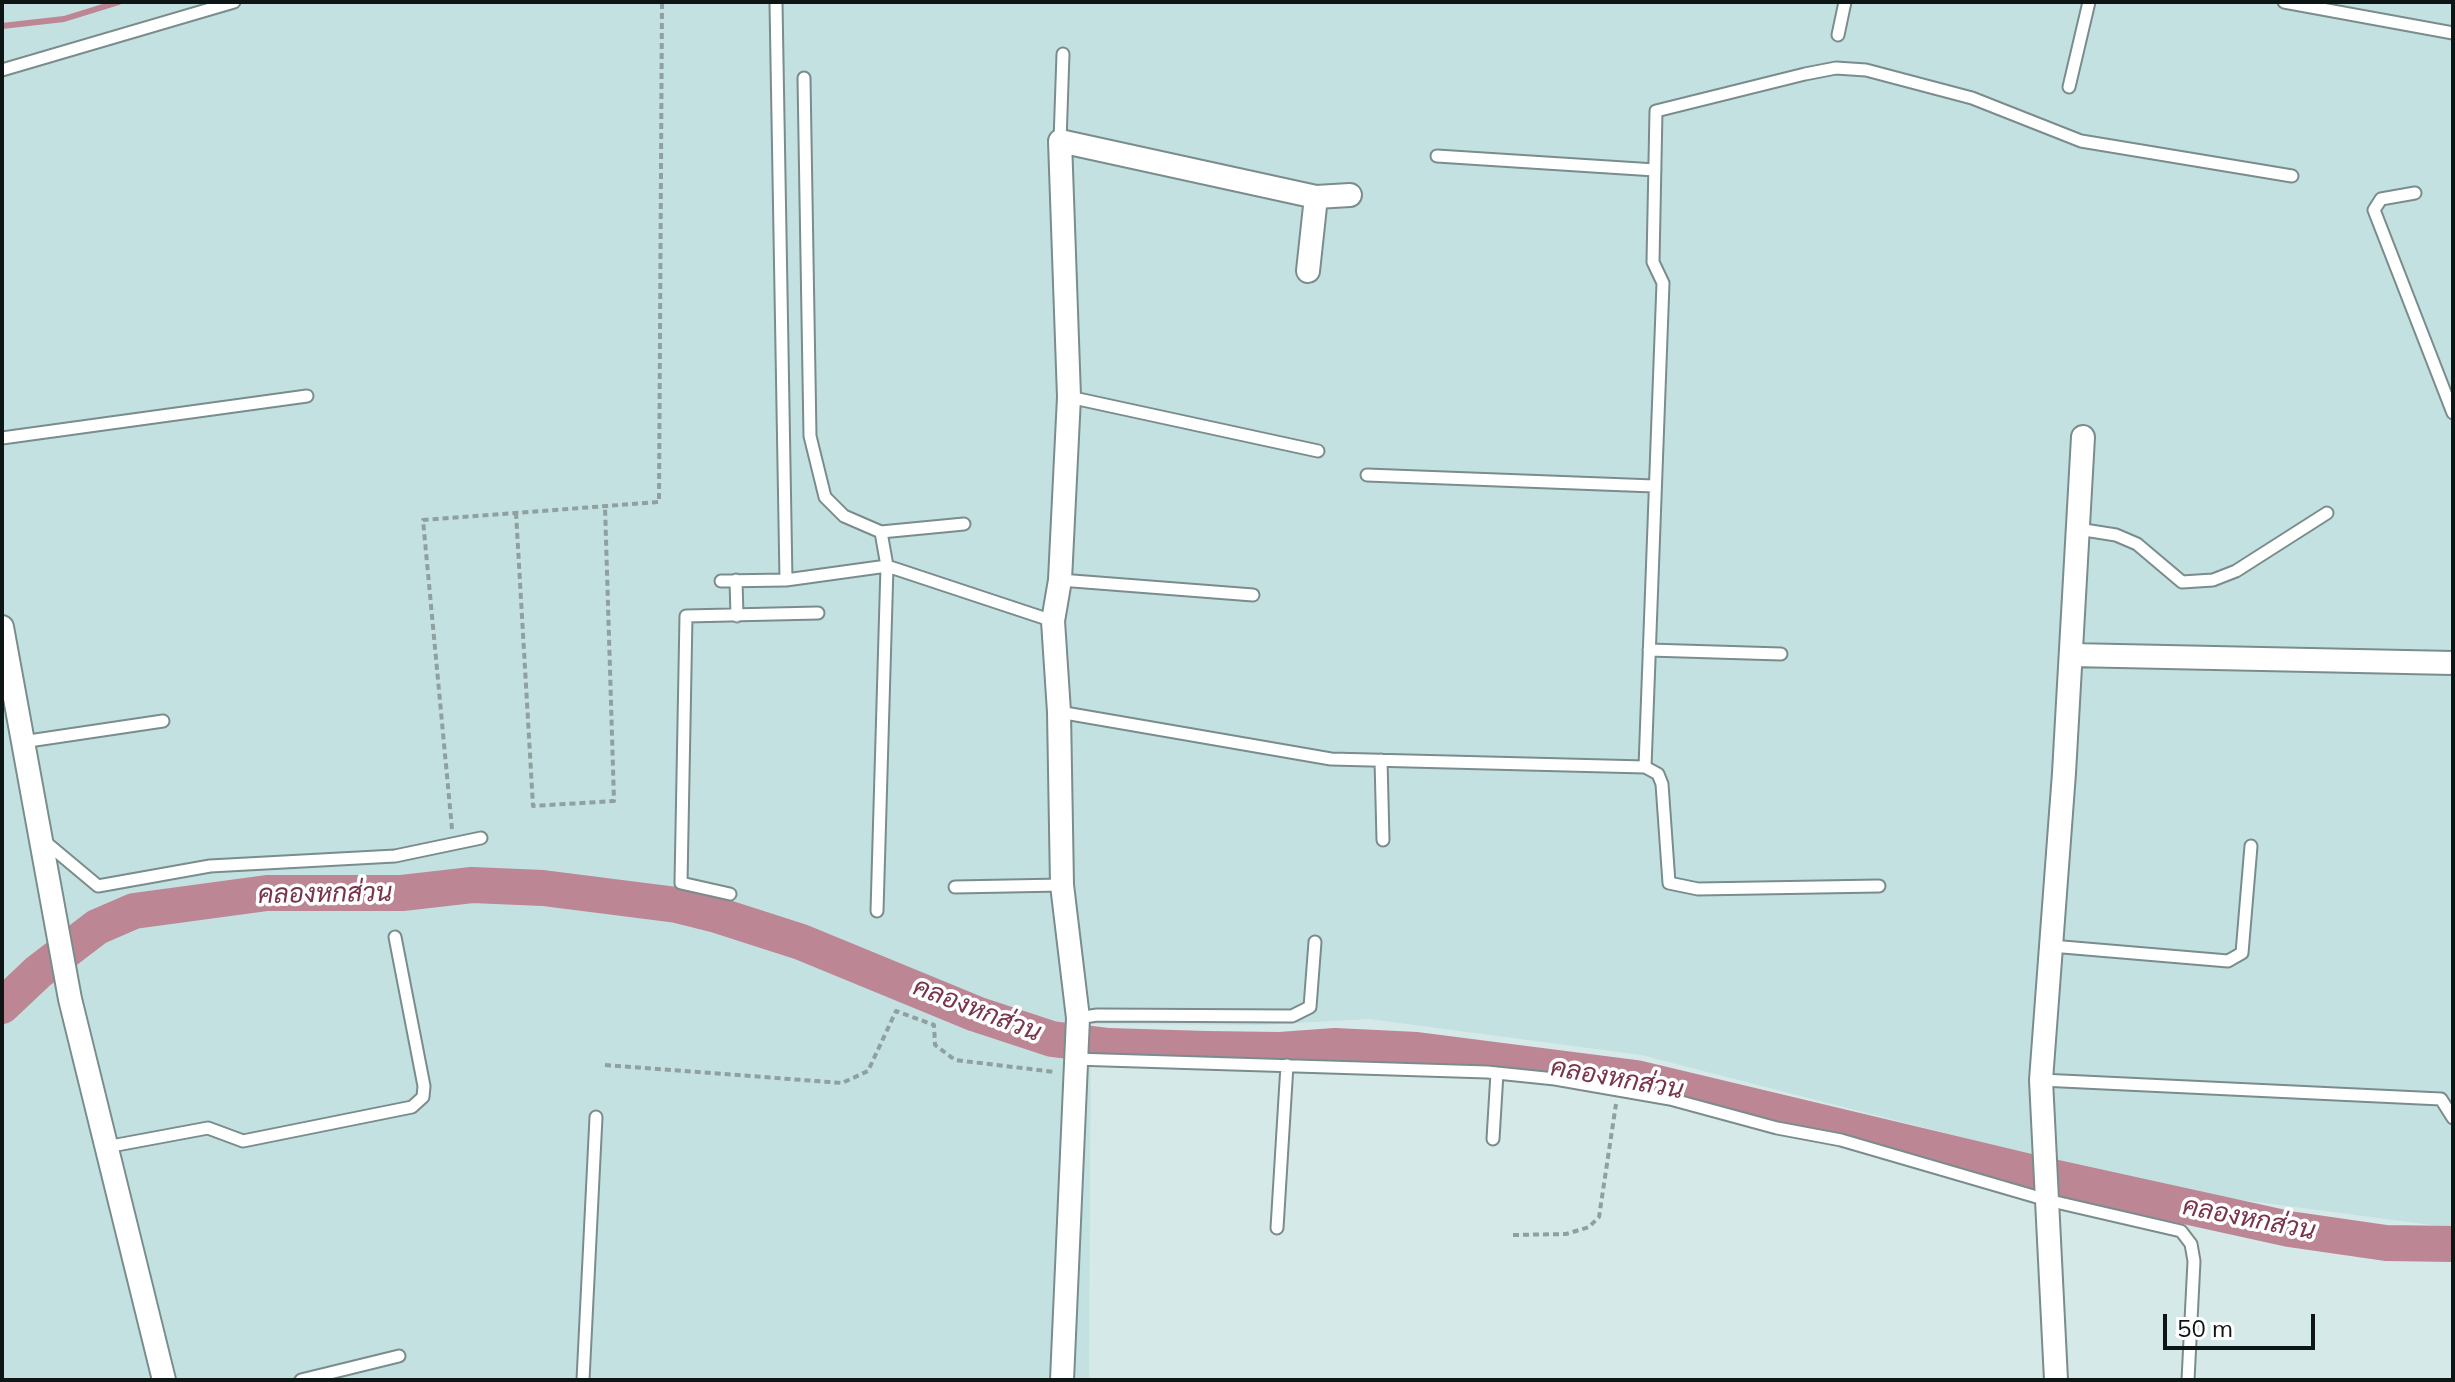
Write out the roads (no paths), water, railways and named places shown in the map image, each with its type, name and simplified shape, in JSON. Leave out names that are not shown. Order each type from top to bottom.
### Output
[{"type":"street","points":[[1062,1380],[1078,1018],[1062,885],[1059,712],[1053,621],[1060,580],[1069,397],[1060,141],[1316,197],[1350,195]]},
{"type":"street","points":[[1308,271],[1316,197]]},
{"type":"street","points":[[2056,1380],[2041,1080],[2083,437]]},
{"type":"street","points":[[2,627],[21,742],[42,840],[50,906],[70,999],[164,1380]]},
{"type":"street","points":[[2071,655],[2453,663]]},
{"type":"lane","points":[[2,70],[234,2]]},
{"type":"lane","points":[[1838,35],[1845,2]]},
{"type":"lane","points":[[2069,87],[2089,2]]},
{"type":"lane","points":[[2284,2],[2453,33]]},
{"type":"lane","points":[[776,3],[786,580]]},
{"type":"lane","points":[[1060,141],[1063,54]]},
{"type":"lane","points":[[1645,767],[1663,283],[1653,262],[1656,111],[1742,87],[1836,68],[1866,70],[1922,82],[2012,111],[2081,141],[2292,176]]},
{"type":"lane","points":[[804,78],[810,436],[825,497],[844,516],[881,532],[964,524]]},
{"type":"lane","points":[[1437,156],[1655,170]]},
{"type":"lane","points":[[2415,193],[2381,199],[2374,210],[2453,413]]},
{"type":"lane","points":[[2,438],[307,396]]},
{"type":"lane","points":[[1069,397],[1318,451]]},
{"type":"lane","points":[[1367,475],[1654,486]]},
{"type":"lane","points":[[2078,529],[2116,535],[2137,544],[2182,582],[2213,580],[2236,571],[2327,513]]},
{"type":"lane","points":[[877,911],[887,566],[881,532]]},
{"type":"lane","points":[[721,581],[786,580],[887,566],[1053,621]]},
{"type":"lane","points":[[736,580],[737,616]]},
{"type":"lane","points":[[1060,580],[1253,595]]},
{"type":"lane","points":[[730,894],[681,883],[686,616],[818,613]]},
{"type":"lane","points":[[1649,650],[1781,654]]},
{"type":"lane","points":[[1059,712],[1331,759],[1645,767],[1658,774],[1662,784],[1669,883],[1698,889],[1879,886]]},
{"type":"lane","points":[[21,742],[163,721]]},
{"type":"lane","points":[[1381,760],[1383,840]]},
{"type":"lane","points":[[42,840],[98,886],[210,866],[395,856],[481,838]]},
{"type":"lane","points":[[2051,946],[2228,961],[2242,953],[2251,846]]},
{"type":"lane","points":[[955,887],[1062,885]]},
{"type":"lane","points":[[105,1147],[208,1128],[243,1141],[412,1107],[423,1097],[424,1086],[395,937]]},
{"type":"lane","points":[[1078,1018],[1112,1014],[1292,1016],[1310,1007],[1315,942]]},
{"type":"lane","points":[[1074,1062],[1287,1065],[1497,1073],[1618,1090],[1670,1099],[1777,1128],[1841,1140],[2047,1200],[2181,1231],[2191,1244],[2194,1261],[2188,1380]]},
{"type":"lane","points":[[1277,1228],[1287,1065]]},
{"type":"lane","points":[[1493,1139],[1497,1073]]},
{"type":"lane","points":[[2041,1080],[2441,1099],[2453,1118]]},
{"type":"lane","points":[[583,1380],[596,1117]]},
{"type":"lane","points":[[301,1380],[399,1356]]},
{"type":"waterway","points":[[2,26],[64,19],[119,2]]},
{"type":"waterway","name":"คลองหกส่วน","points":[[2,1006],[38,972],[97,927],[134,911],[267,893],[402,893],[472,885],[543,888],[677,905],[717,915],[801,942],[976,1014],[1052,1039],[1109,1046],[1206,1049],[1280,1050],[1335,1046],[1417,1050],[1636,1078],[2034,1173]]},
{"type":"waterway","name":"คลองหกส่วน","points":[[2048,1176],[2289,1229],[2386,1243],[2453,1244]]}]
